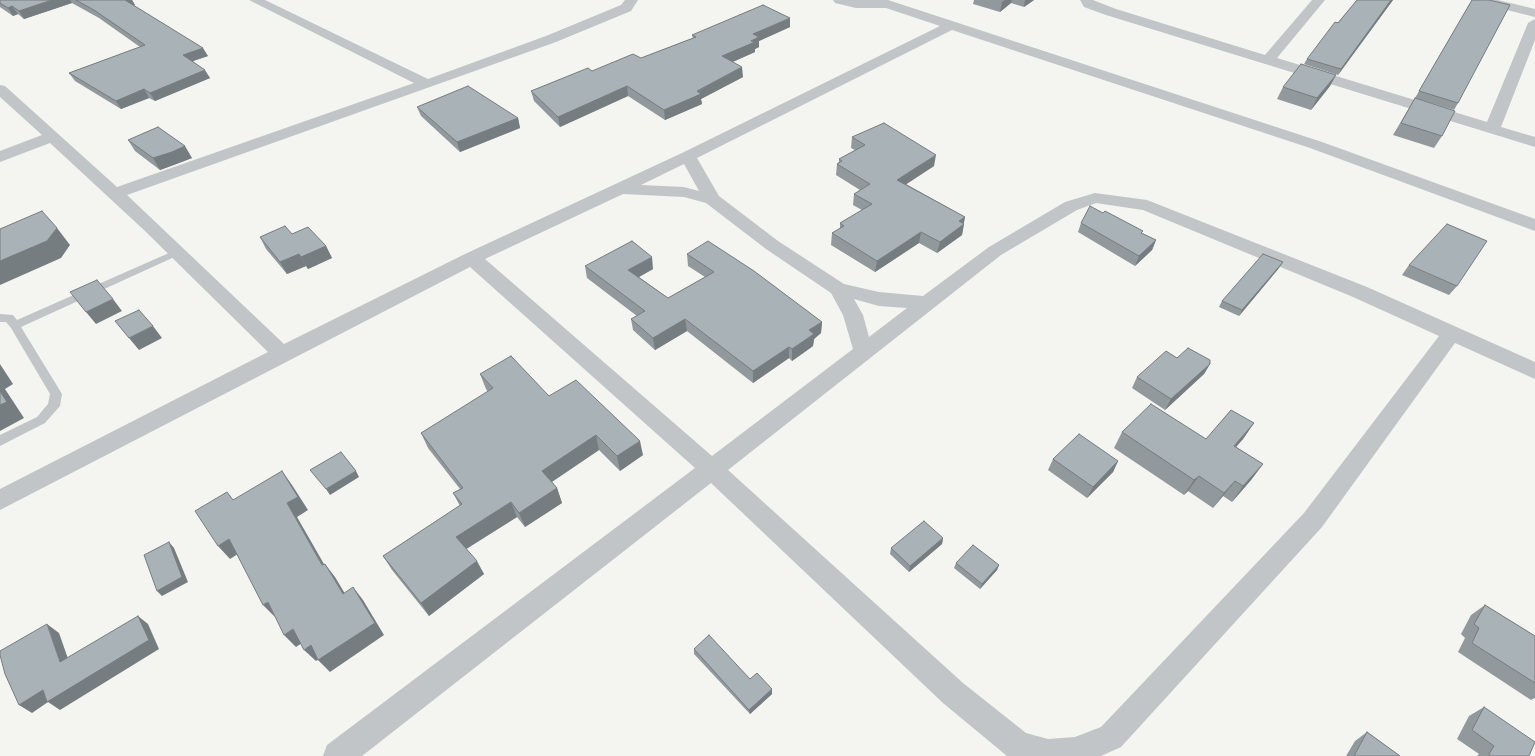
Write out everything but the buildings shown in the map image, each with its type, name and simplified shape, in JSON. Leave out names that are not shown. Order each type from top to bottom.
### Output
[{"type":"street","points":[[256,0],[425,83]]},
{"type":"street","points":[[114,194],[316,124],[551,39],[626,8],[632,0]]},
{"type":"street","points":[[839,0],[856,4],[880,2],[1316,144],[1535,225]]},
{"type":"street","points":[[1086,0],[1099,8],[1535,142]]},
{"type":"street","points":[[1267,61],[1318,0]]},
{"type":"street","points":[[1482,0],[1535,13]]},
{"type":"street","points":[[1492,128],[1535,23]]},
{"type":"street","points":[[0,500],[472,258],[688,156],[949,26]]},
{"type":"street","points":[[0,89],[178,252],[282,354]]},
{"type":"street","points":[[0,157],[52,137]]},
{"type":"street","points":[[688,156],[712,199],[772,245],[838,289],[879,299],[924,303]]},
{"type":"street","points":[[619,189],[684,192],[712,199]]},
{"type":"street","points":[[338,756],[864,353],[924,303],[995,250],[1071,206],[1095,198],[1147,205],[1360,292],[1535,371]]},
{"type":"street","points":[[472,258],[711,469],[953,693],[1026,752],[1048,754],[1112,747],[1313,520],[1452,333]]},
{"type":"street","points":[[838,289],[853,315],[864,353]]},
{"type":"lane","points":[[15,325],[178,252]]},
{"type":"lane","points":[[0,318],[9,318],[15,325],[56,394],[54,406],[41,420],[0,441]]}]
